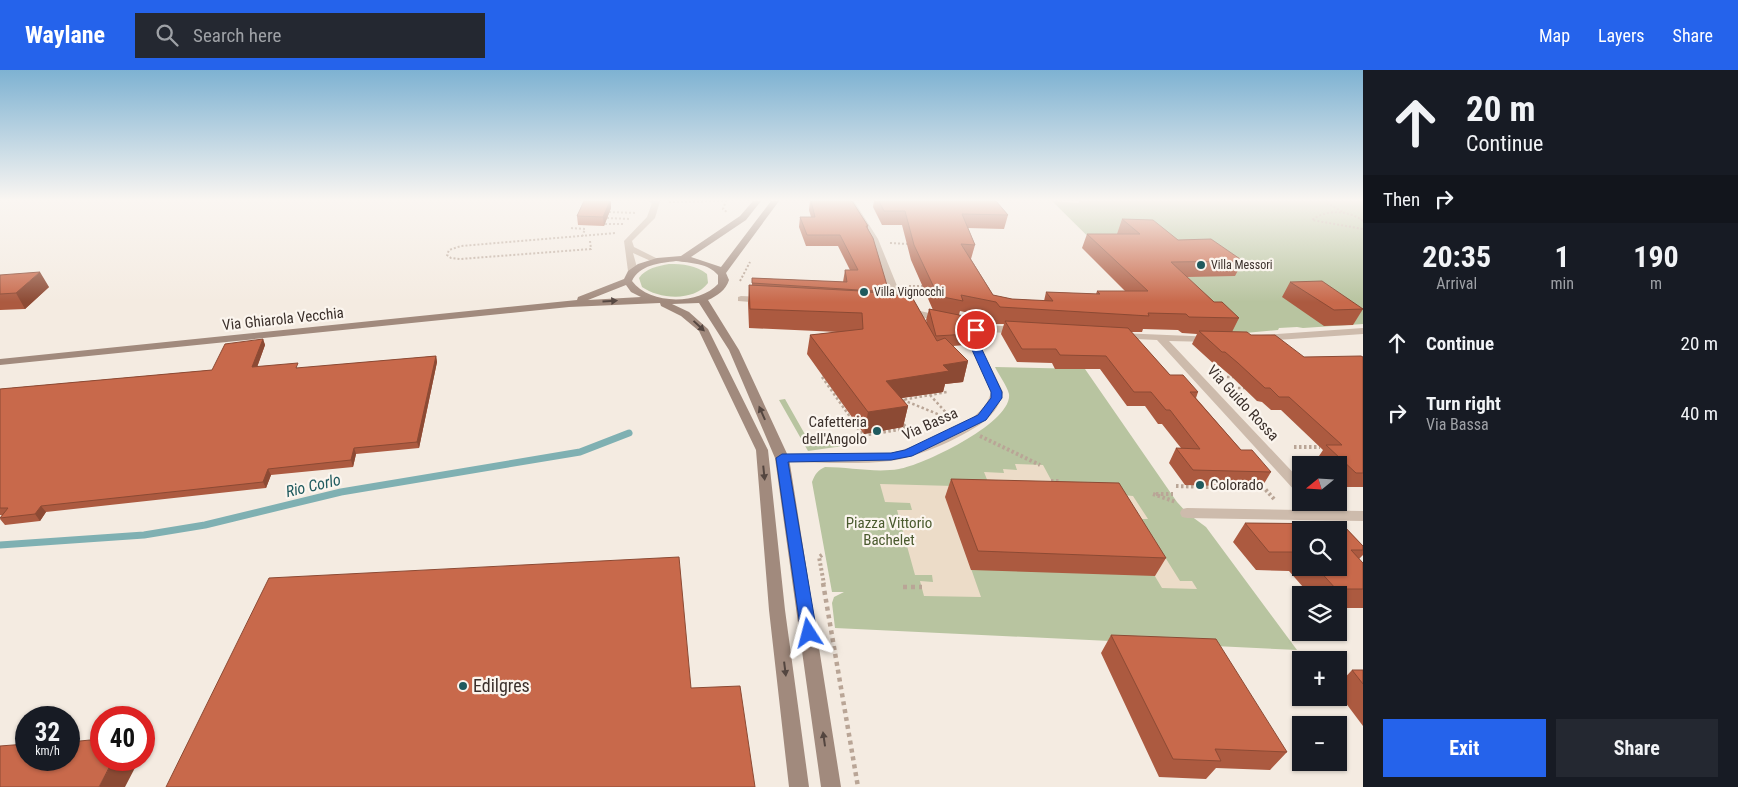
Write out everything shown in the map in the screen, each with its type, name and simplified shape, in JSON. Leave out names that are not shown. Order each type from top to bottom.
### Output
[{"type":"street","points":[[633,271],[628,244],[634,234]]},
{"type":"street","points":[[684,258],[719,234]]},
{"type":"street","points":[[721,273],[750,234]]},
{"type":"street","points":[[872,234],[902,310]]},
{"type":"street","points":[[630,248],[656,260]]},
{"type":"street","points":[[799,787],[777,610],[762,450],[703,329],[685,314],[635,292],[628,281],[633,271],[656,260],[684,258],[707,263],[721,273],[724,280],[722,286],[716,292],[702,299],[734,350],[782,458],[831,787]]},
{"type":"street","name":"Via Ghiarola Vecchia","points":[[569,304],[628,281]]},
{"type":"street","name":"Via Ghiarola Vecchia","points":[[0,362],[569,304],[655,300],[680,302],[702,299]]},
{"type":"street","points":[[741,299],[778,301]]},
{"type":"street","points":[[888,308],[985,328],[1029,331]]},
{"type":"street","name":"Via Bassa","points":[[782,458],[891,457],[908,453],[982,418],[996,398],[997,392],[973,341],[972,334],[985,328]]},
{"type":"street","points":[[1249,339],[1363,332]]},
{"type":"street","points":[[1106,335],[1219,339]]},
{"type":"street","name":"Via Guido Rossa","points":[[1161,338],[1292,479]]},
{"type":"street","points":[[1322,511],[1325,515]]},
{"type":"street","points":[[1187,513],[1363,516]]},
{"type":"path","points":[[590,240],[592,249],[460,259],[451,258],[447,255],[449,250],[461,246],[614,234]]},
{"type":"path","points":[[885,243],[911,244]]},
{"type":"path","points":[[736,289],[752,257]]},
{"type":"path","points":[[903,286],[923,286]]},
{"type":"path","points":[[1212,377],[1239,377],[1237,376]]},
{"type":"path","points":[[822,378],[863,435],[906,428],[900,420]]},
{"type":"path","points":[[1222,388],[1253,388]]},
{"type":"path","points":[[902,400],[947,392]]},
{"type":"path","points":[[898,395],[902,400],[952,419],[930,395]]},
{"type":"path","points":[[976,433],[992,443],[1040,465]]},
{"type":"path","points":[[1294,447],[1320,448]]},
{"type":"path","points":[[1051,481],[1060,481]]},
{"type":"path","points":[[1176,486],[1265,489],[1277,503]]},
{"type":"path","points":[[1153,494],[1173,494]]},
{"type":"path","points":[[822,555],[819,557],[858,787]]},
{"type":"path","points":[[903,586],[922,587]]},
{"type":"green space","points":[[1086,234],[1363,234],[1363,324],[1279,328],[1278,330],[1234,334],[1138,286]]},
{"type":"green space","points":[[669,264],[694,267],[707,274],[708,283],[694,293],[676,297],[658,294],[642,287],[639,278],[645,272],[652,268]]},
{"type":"green space","name":"Piazza Vittorio Bachelet","points":[[995,367],[1085,369],[1177,502],[1187,513],[1206,527],[1297,650],[835,628],[832,603],[834,597],[844,592],[832,592],[812,482],[816,475],[820,469],[825,467],[871,470],[899,469],[945,452],[964,441],[997,418],[1006,405],[1009,394]]},
{"type":"green space","points":[[785,399],[811,445],[847,440],[850,445],[808,451],[779,400]]},
{"type":"shaded area","points":[[1015,464],[1043,465],[1056,489],[1133,496],[1148,519],[1141,519],[1180,581],[1192,581],[1197,589],[1162,588],[1110,501],[946,497],[981,597],[924,596],[920,581],[933,582],[932,575],[915,575],[897,510],[912,510],[910,503],[885,502],[880,484],[990,487],[984,472],[1004,473],[1003,469],[1017,470]]},
{"type":"building","points":[[871,234],[889,292],[752,283],[752,278],[847,282],[845,270],[858,270],[840,235],[807,235]]},
{"type":"building","points":[[911,234],[971,234],[975,245],[961,244],[993,295],[1012,299],[1053,301],[1046,292],[1100,294],[1097,291],[1148,291],[1087,234],[1171,234],[1178,240],[1211,239],[1243,261],[1171,262],[1214,302],[1222,302],[1239,318],[1189,317],[1186,314],[1148,313],[1149,316],[1000,307],[996,302],[961,295],[963,301],[938,296],[914,245]]},
{"type":"building","points":[[40,272],[16,293],[0,294],[0,275]]},
{"type":"building","points":[[1322,281],[1363,309],[1334,310],[1290,282]]},
{"type":"building","points":[[749,285],[861,291],[912,297],[937,341],[945,338],[968,361],[943,365],[949,371],[886,381],[908,406],[868,412],[810,335],[863,329],[862,313],[750,309]]},
{"type":"building","points":[[929,309],[964,316],[968,334],[936,336]]},
{"type":"building","points":[[1005,321],[1128,328],[1170,375],[1183,375],[1198,392],[1190,392],[1241,450],[1252,450],[1271,472],[1193,470],[1176,448],[1200,449],[1170,410],[1166,410],[1151,392],[1134,392],[1106,356],[1060,355],[1056,349],[1022,349]]},
{"type":"building","points":[[1199,331],[1247,332],[1251,335],[1275,335],[1304,357],[1363,357],[1363,473],[1356,473],[1348,466],[1348,456],[1338,456],[1326,445],[1342,445],[1289,397],[1279,397],[1270,388],[1265,388],[1225,352],[1222,352]]},
{"type":"building","points":[[263,339],[252,367],[298,363],[296,368],[436,356],[417,442],[354,448],[351,460],[268,469],[263,482],[41,506],[35,514],[0,518],[8,508],[0,508],[0,389],[212,370],[225,344]]},
{"type":"building","points":[[951,479],[1119,483],[1166,558],[978,551]]},
{"type":"building","points":[[1245,523],[1292,523],[1292,552],[1269,552]]},
{"type":"building","points":[[1347,529],[1363,546],[1363,550],[1351,550],[1363,563],[1363,589],[1347,589],[1347,586],[1333,586],[1324,576],[1347,576]]},
{"type":"building","name":"Edilgres","points":[[679,557],[691,688],[740,686],[755,787],[166,787],[269,578]]},
{"type":"building","points":[[1111,635],[1216,639],[1287,752],[1215,749],[1221,761],[1173,759]]},
{"type":"building","points":[[1352,670],[1363,670],[1363,684]]},
{"type":"building","points":[[90,740],[90,771],[107,771],[99,787],[0,787],[0,746],[15,745],[15,771],[80,771],[80,741]]},
{"type":"waterway","name":"Rio Corlo","points":[[0,545],[144,535],[205,525],[341,492],[580,452],[629,433]]},
{"type":"place","name":"Villa Messori","points":[[1201,265]]},
{"type":"place","name":"Villa Vignocchi","points":[[864,292]]},
{"type":"place","name":"Cafetteria dell'Angolo","points":[[877,431]]},
{"type":"place","name":"Colorado","points":[[1200,485]]},
{"type":"place","name":"Edilgres","points":[[463,686]]},
{"type":"route","points":[[809,633],[782,458],[891,457],[908,453],[982,418],[996,398],[997,392],[973,341],[972,334],[976,330]]}]
